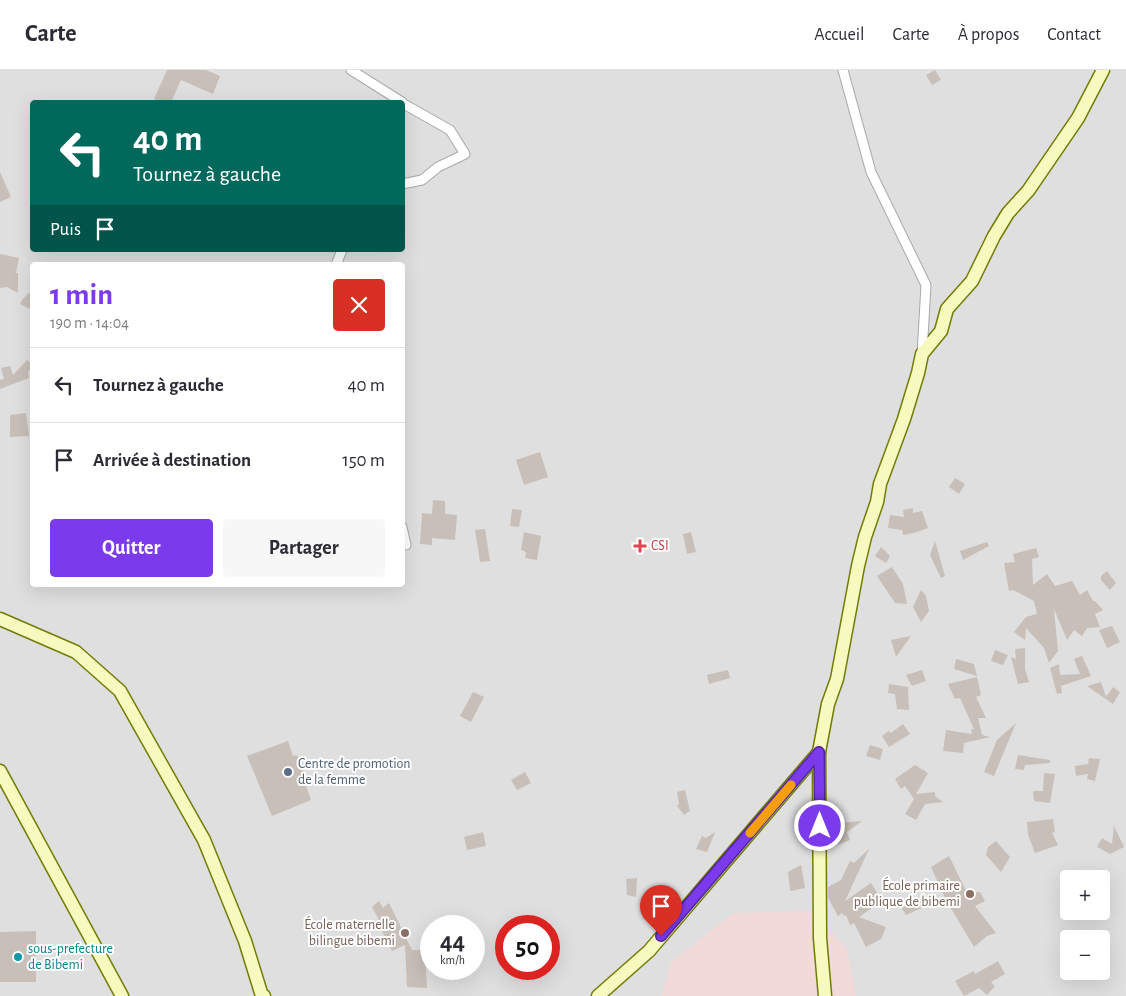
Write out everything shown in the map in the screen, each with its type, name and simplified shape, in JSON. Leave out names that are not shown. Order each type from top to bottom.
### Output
[{"type":"main road","points":[[825,996],[820,938],[819,752],[828,704],[838,679],[865,537],[877,502],[880,484],[904,419],[922,354],[941,331],[948,309],[972,281],[994,236],[1008,213],[1028,191],[1078,118],[1103,70]]},
{"type":"main road","points":[[0,619],[76,652],[120,691],[204,840],[245,941],[262,996],[264,996]]},
{"type":"main road","points":[[598,996],[649,951],[819,752]]},
{"type":"main road","points":[[0,771],[122,996]]},
{"type":"street","points":[[351,70],[397,100]]},
{"type":"street","points":[[843,70],[871,172],[926,286],[922,354]]},
{"type":"street","points":[[405,105],[450,130],[465,154],[438,167],[422,180],[405,183]]},
{"type":"street","points":[[405,541],[406,545]]},
{"type":"shaded area","points":[[0,70],[1126,70],[1126,996],[0,996]]},
{"type":"shaded area","points":[[812,911],[847,949],[856,996],[662,996],[671,962],[734,913]]},
{"type":"building","points":[[167,70],[206,70],[220,76],[213,94],[181,80],[172,100],[154,99]]},
{"type":"building","points":[[935,70],[941,80],[932,85],[926,75]]},
{"type":"building","points":[[0,172],[11,197],[0,202]]},
{"type":"building","points":[[0,254],[19,258],[16,273],[18,273],[18,293],[7,287],[0,288]]},
{"type":"building","points":[[30,292],[30,309],[20,304]]},
{"type":"building","points":[[27,360],[30,362],[29,378],[0,389],[0,380],[4,379],[1,368],[10,366],[13,375]]},
{"type":"building","points":[[26,413],[29,436],[10,437],[10,415]]},
{"type":"building","points":[[540,452],[548,477],[524,485],[516,460]]},
{"type":"building","points":[[955,478],[965,484],[959,494],[949,487]]},
{"type":"building","points":[[433,500],[445,501],[445,514],[457,515],[455,540],[432,538],[432,545],[420,544],[422,513],[432,514]]},
{"type":"building","points":[[913,508],[913,513],[922,511],[928,528],[903,535],[902,530],[888,528],[890,515],[904,517],[903,510]]},
{"type":"building","points":[[512,509],[522,510],[519,527],[510,526]]},
{"type":"building","points":[[485,529],[490,561],[480,562],[475,530]]},
{"type":"building","points":[[524,532],[541,536],[537,560],[525,558],[526,552],[521,550]]},
{"type":"building","points":[[691,532],[696,552],[687,554],[683,534]]},
{"type":"building","points":[[935,541],[945,576],[941,578],[930,555]]},
{"type":"building","points":[[987,542],[989,546],[963,560],[960,551]]},
{"type":"building","points":[[881,547],[890,556],[886,563],[875,556]]},
{"type":"building","points":[[1036,548],[1039,557],[1032,559],[1033,585],[1047,574],[1055,586],[1072,581],[1080,595],[1087,590],[1093,601],[1103,610],[1095,614],[1100,627],[1087,628],[1082,636],[1074,630],[1067,640],[1054,609],[1058,651],[1049,663],[1044,648],[1026,628],[1025,640],[1014,632],[1026,617],[1037,614],[1034,601],[1013,590],[1009,591],[1004,563],[1015,562],[1013,554]]},
{"type":"building","points":[[892,567],[903,584],[907,604],[895,603],[877,576]]},
{"type":"building","points":[[1107,571],[1116,583],[1110,590],[1101,580],[1101,576]]},
{"type":"building","points":[[921,590],[926,596],[929,611],[921,622],[913,607]]},
{"type":"building","points":[[1112,626],[1120,642],[1107,648],[1099,630]]},
{"type":"building","points":[[911,636],[896,657],[891,640]]},
{"type":"building","points":[[1025,648],[1025,669],[1029,682],[1018,684],[1011,657],[1016,659],[1015,649]]},
{"type":"building","points":[[995,650],[1008,655],[1003,665],[991,661]]},
{"type":"building","points":[[1082,656],[1091,676],[1061,686],[1062,693],[1057,694],[1050,668],[1059,664],[1060,675],[1080,674],[1074,659]]},
{"type":"building","points":[[956,659],[974,664],[977,676],[954,669]]},
{"type":"building","points":[[728,670],[730,678],[709,684],[707,675]]},
{"type":"building","points":[[922,670],[926,681],[912,686],[906,675]]},
{"type":"building","points":[[977,677],[981,695],[976,697],[986,718],[978,718],[982,735],[990,737],[964,743],[963,753],[943,751],[946,730],[972,734],[971,729],[974,729],[960,698],[955,699],[948,684]]},
{"type":"building","points":[[1101,682],[1106,697],[1113,687],[1120,692],[1113,704],[1087,686]]},
{"type":"building","points":[[889,684],[908,687],[909,710],[897,709],[895,694],[888,693]]},
{"type":"building","points":[[473,692],[484,697],[471,722],[460,716]]},
{"type":"building","points":[[1016,723],[994,776],[984,772],[997,740]]},
{"type":"building","points":[[903,724],[910,734],[889,747],[882,736],[889,731],[891,733]]},
{"type":"building","points":[[288,741],[293,756],[297,755],[308,782],[305,783],[311,800],[272,816],[247,756]]},
{"type":"building","points":[[870,745],[883,749],[880,760],[866,756]]},
{"type":"building","points":[[1018,755],[1050,760],[1050,763],[1025,765],[1024,770],[1015,769]]},
{"type":"building","points":[[1089,758],[1100,759],[1095,781],[1087,779],[1088,774],[1076,776],[1075,766],[1088,764]]},
{"type":"building","points":[[915,765],[928,773],[916,794],[935,792],[935,796],[943,802],[925,804],[916,820],[905,814],[914,799],[905,786],[901,789],[895,779]]},
{"type":"building","points":[[525,772],[531,783],[517,790],[511,780]]},
{"type":"building","points":[[1044,773],[1055,774],[1050,803],[1034,801],[1033,791],[1043,791]]},
{"type":"building","points":[[685,790],[690,811],[684,815],[677,806],[679,804],[677,792]]},
{"type":"building","points":[[1053,819],[1055,832],[1052,833],[1058,845],[1035,853],[1028,835],[1027,822]]},
{"type":"building","points":[[862,821],[847,832],[850,840],[838,845],[837,823]]},
{"type":"building","points":[[1114,826],[1124,847],[1110,854],[1097,847],[1102,838],[1112,844]]},
{"type":"building","points":[[483,832],[486,846],[467,850],[464,837]]},
{"type":"building","points":[[715,832],[707,852],[696,849],[702,836],[706,838]]},
{"type":"building","points":[[996,841],[1010,857],[1001,872],[986,855],[988,847]]},
{"type":"building","points":[[869,849],[845,901],[871,883],[882,901],[859,917],[886,927],[881,939],[866,947],[854,923],[850,925],[846,915],[844,916],[842,913],[838,916],[828,898],[828,887],[841,880],[850,861],[854,863]]},
{"type":"building","points":[[949,856],[967,893],[980,892],[985,901],[975,906],[996,933],[987,936],[974,947],[946,900],[931,867]]},
{"type":"building","points":[[801,865],[805,888],[790,891],[788,872]]},
{"type":"building","points":[[637,878],[636,897],[627,895],[626,879]]},
{"type":"building","points":[[922,898],[924,907],[906,915],[901,907]]},
{"type":"building","points":[[379,901],[383,908],[389,903],[412,950],[420,950],[420,980],[427,980],[427,988],[407,987],[405,945],[392,951],[381,929],[383,927],[372,907]]},
{"type":"building","name":"sous-prefecture de Bibemi","points":[[36,931],[36,982],[0,982],[0,932]]},
{"type":"building","points":[[998,961],[1005,974],[991,982],[995,986],[987,995],[979,988],[964,996],[955,981],[974,971],[975,974]]},
{"type":"slow traffic","points":[[750,833],[791,785]]},
{"type":"place","name":"CSI","points":[[640,546]]},
{"type":"place","name":"Centre de promotion de la femme","points":[[288,772]]},
{"type":"place","name":"École primaire publique de bibemi","points":[[970,894]]},
{"type":"place","name":"École maternelle bilingue bibemi","points":[[405,933]]},
{"type":"place","name":"sous-prefecture de Bibemi","points":[[18,957]]},
{"type":"route","points":[[661,936],[819,752],[820,826]]}]
